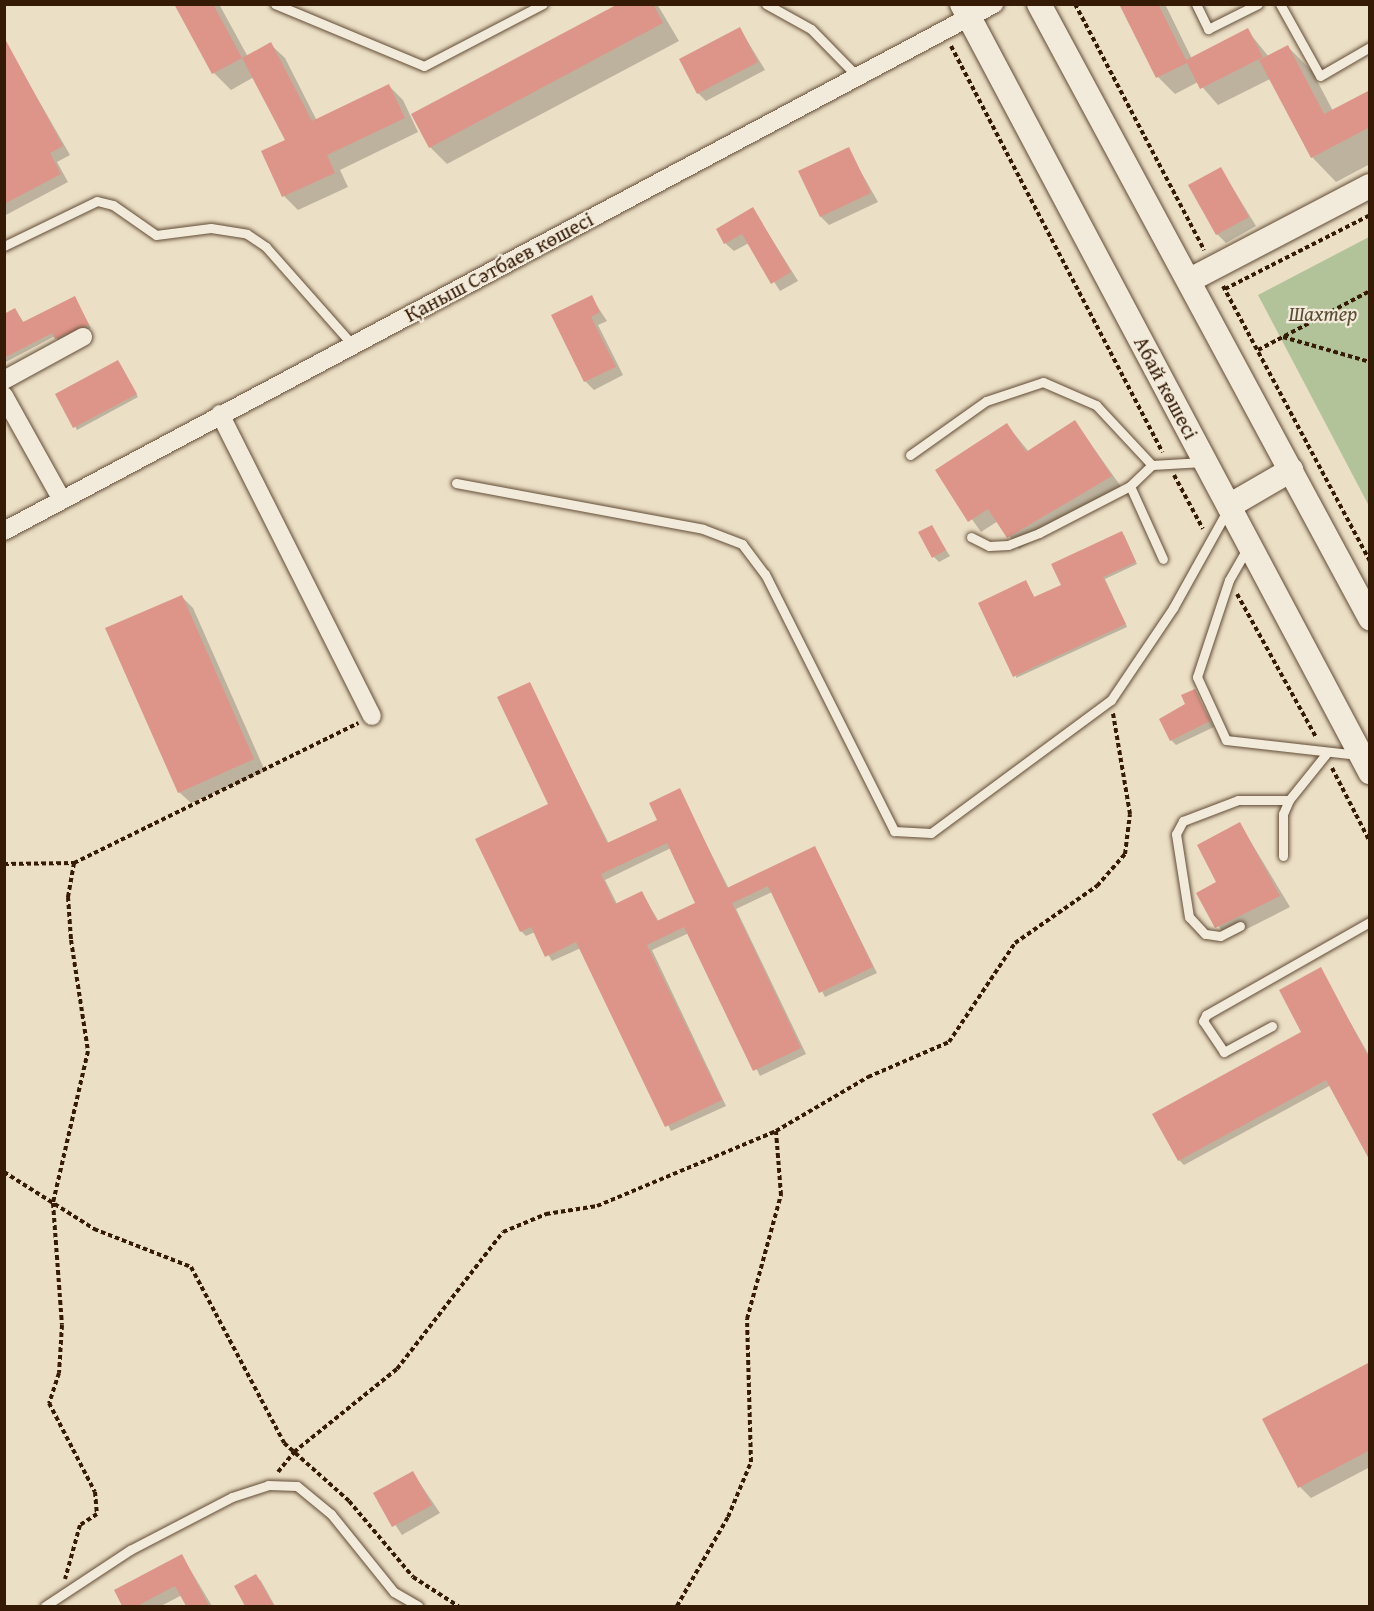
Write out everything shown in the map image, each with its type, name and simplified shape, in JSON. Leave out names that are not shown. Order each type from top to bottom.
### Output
[{"type":"main road","points":[[1039,4],[1190,280],[1370,618]]},
{"type":"main road","name":"Абай көшесі","points":[[965,10],[1365,764]]},
{"type":"main road","points":[[1190,280],[1370,186]]},
{"type":"main road","points":[[1229,506],[1291,471]]},
{"type":"street","name":"Қаныш Сәтбаев көшесі","points":[[4,531],[351,343],[942,31],[965,10],[994,4]]},
{"type":"street","points":[[4,380],[83,337]]},
{"type":"street","points":[[4,396],[62,500]]},
{"type":"street","points":[[220,414],[372,716]]},
{"type":"lane","points":[[276,4],[424,66],[543,4]]},
{"type":"lane","points":[[766,4],[811,29],[857,76]]},
{"type":"lane","points":[[1196,4],[1208,29],[1258,4]]},
{"type":"lane","points":[[1280,4],[1320,76],[1370,47]]},
{"type":"lane","points":[[4,246],[98,201],[113,205],[156,236],[211,228],[247,234],[267,247],[351,343]]},
{"type":"lane","points":[[910,455],[986,401],[1043,382],[1096,405],[1152,465],[1170,467],[1205,461]]},
{"type":"lane","points":[[971,537],[989,546],[1008,545],[1130,486],[1152,465]]},
{"type":"lane","points":[[456,483],[703,529],[742,544],[765,574],[894,831],[931,833],[1111,700],[1211,544],[1229,506]]},
{"type":"lane","points":[[1130,486],[1163,559]]},
{"type":"lane","points":[[1249,545],[1229,580],[1197,677],[1226,740],[1326,754],[1365,764]]},
{"type":"lane","points":[[1283,856],[1283,814],[1289,800],[1326,754]]},
{"type":"lane","points":[[1240,926],[1220,936],[1205,934],[1189,917],[1176,834],[1183,822],[1239,800],[1289,800]]},
{"type":"lane","points":[[1272,1026],[1224,1052],[1203,1021],[1206,1015],[1370,922]]},
{"type":"lane","points":[[45,1606],[130,1550],[232,1497],[268,1485],[297,1486],[331,1514],[394,1592],[418,1606]]},
{"type":"path","points":[[942,31],[1211,544]]},
{"type":"path","points":[[1225,289],[1370,215]]},
{"type":"path","points":[[1258,350],[1369,293]]},
{"type":"path","points":[[1283,337],[1370,362]]},
{"type":"path","points":[[1229,580],[1326,754],[1370,842]]},
{"type":"path","points":[[268,1485],[294,1452],[397,1369],[503,1232],[546,1214],[597,1206],[776,1131],[868,1077],[949,1042],[1015,943],[1097,886],[1125,854],[1130,814],[1111,700]]},
{"type":"path","points":[[4,864],[74,863],[372,716]]},
{"type":"path","points":[[63,1594],[67,1558],[80,1525],[97,1514],[96,1492],[48,1403],[59,1373],[62,1325],[53,1203],[88,1051],[71,940],[68,897],[74,863]]},
{"type":"path","points":[[677,1606],[728,1517],[751,1462],[747,1319],[781,1195],[776,1131]]},
{"type":"path","points":[[4,1172],[94,1229],[191,1267],[284,1443],[349,1501],[413,1577],[458,1606]]},
{"type":"green space","name":"Шахтер","points":[[1369,237],[1369,506],[1258,295]]},
{"type":"building","points":[[174,4],[213,4],[242,58],[212,74]]},
{"type":"building","points":[[618,4],[653,4],[663,23],[429,148],[411,114]]},
{"type":"building","points":[[1119,4],[1158,4],[1186,60],[1248,28],[1263,57],[1200,89],[1187,63],[1156,78]]},
{"type":"building","points":[[740,27],[758,62],[697,94],[679,59]]},
{"type":"building","points":[[4,37],[63,146],[50,153],[61,174],[4,204]]},
{"type":"building","points":[[271,42],[312,121],[389,84],[405,118],[327,155],[335,173],[282,197],[261,151],[285,140],[242,58]]},
{"type":"building","points":[[1288,45],[1324,114],[1370,90],[1370,127],[1311,158],[1259,60]]},
{"type":"building","points":[[849,147],[871,193],[820,217],[798,171]]},
{"type":"building","points":[[1221,167],[1249,217],[1216,235],[1188,185]]},
{"type":"building","points":[[753,207],[791,272],[771,284],[742,234],[724,244],[716,229]]},
{"type":"building","points":[[592,295],[600,312],[591,317],[616,367],[584,382],[551,315]]},
{"type":"building","points":[[75,296],[89,325],[55,339],[52,333],[4,358],[4,314],[15,308],[23,322]]},
{"type":"building","points":[[118,360],[137,394],[73,428],[55,394]]},
{"type":"building","points":[[1075,420],[1112,476],[1007,538],[988,509],[968,522],[935,470],[1007,423],[1026,452]]},
{"type":"building","points":[[932,525],[946,550],[932,558],[918,532]]},
{"type":"building","points":[[1122,531],[1136,562],[1103,577],[1126,624],[1013,677],[978,603],[1026,580],[1034,597],[1061,585],[1051,564]]},
{"type":"building","points":[[182,595],[254,759],[178,793],[105,628]]},
{"type":"building","points":[[530,682],[607,843],[657,820],[649,803],[680,788],[727,888],[815,846],[873,967],[819,993],[768,886],[732,903],[801,1048],[753,1071],[684,927],[647,945],[722,1100],[665,1127],[576,942],[545,957],[531,927],[520,932],[475,839],[548,804],[497,697]],"holes":[[[667,843],[695,903],[657,921],[642,891],[615,904],[601,874]]]},
{"type":"building","points":[[1195,689],[1210,721],[1170,741],[1159,719],[1185,704],[1181,695]]},
{"type":"building","points":[[1240,822],[1280,896],[1215,928],[1196,893],[1216,882],[1197,845]]},
{"type":"building","points":[[1321,967],[1370,1060],[1370,1161],[1326,1080],[1178,1161],[1152,1114],[1301,1032],[1279,990]]},
{"type":"building","points":[[1370,1362],[1370,1450],[1298,1488],[1262,1419]]},
{"type":"building","points":[[413,1471],[432,1505],[392,1527],[373,1493]]},
{"type":"building","points":[[182,1554],[209,1606],[186,1606],[175,1586],[137,1606],[122,1606],[114,1590]]},
{"type":"building","points":[[256,1574],[274,1606],[245,1606],[234,1586]]}]
